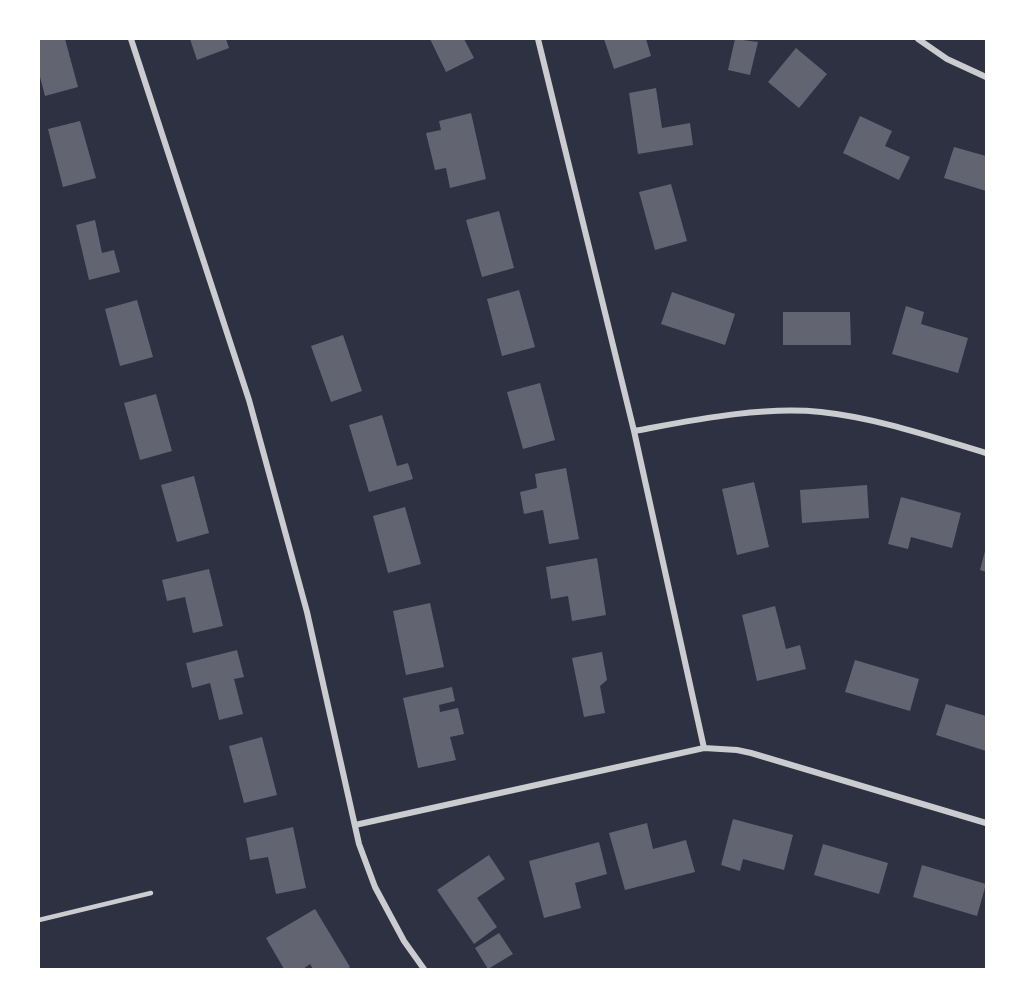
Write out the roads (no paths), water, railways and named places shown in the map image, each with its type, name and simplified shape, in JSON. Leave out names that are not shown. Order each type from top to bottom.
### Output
[{"type":"street","points":[[131,39],[249,400],[307,612],[359,844],[375,887],[404,941],[424,969]]},
{"type":"street","points":[[538,39],[634,431],[704,748]]},
{"type":"street","points":[[918,39],[947,59],[986,77]]},
{"type":"street","points":[[634,431],[683,422],[776,411],[821,412],[876,421],[986,453]]},
{"type":"street","points":[[355,825],[704,748],[751,753],[986,823]]},
{"type":"lane","points":[[39,920],[151,894]]}]
